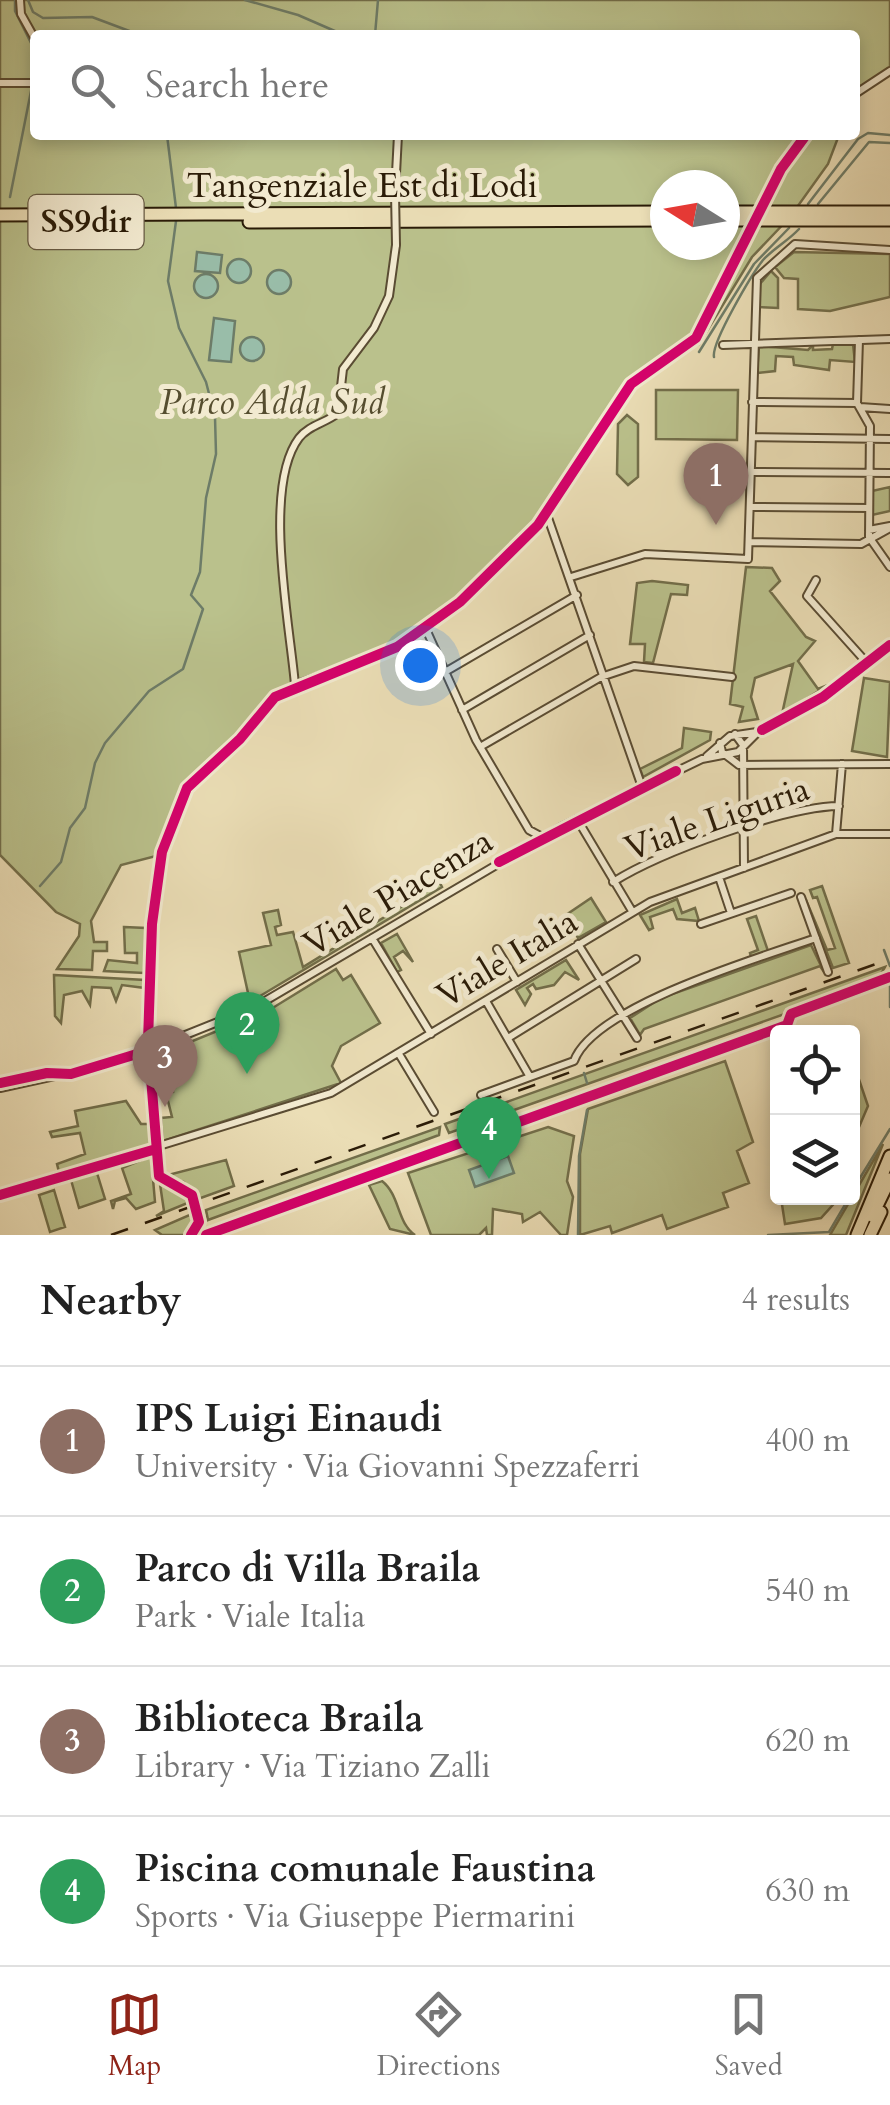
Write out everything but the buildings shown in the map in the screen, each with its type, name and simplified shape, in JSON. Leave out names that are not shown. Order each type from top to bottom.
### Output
[{"type":"highway","name":"Tangenziale Est di Lodi","points":[[303,218],[650,212]]},
{"type":"highway","points":[[740,212],[890,212]]},
{"type":"highway","name":"Tangenziale Est di Lodi","points":[[0,219],[650,220]]},
{"type":"highway","points":[[740,220],[890,220]]},
{"type":"highway","points":[[863,1235],[890,1156]]},
{"type":"highway","points":[[863,1235],[890,1179]]},
{"type":"highway","points":[[863,1235],[890,1194]]},
{"type":"street","points":[[20,0],[20,14],[30,31]]},
{"type":"street","points":[[860,91],[890,71]]},
{"type":"street","points":[[0,84],[30,84]]},
{"type":"street","points":[[295,684],[282,520],[286,468],[302,434],[338,414],[342,368],[374,328],[389,296],[396,245],[398,140]]},
{"type":"street","points":[[158,1176],[150,1050],[152,924],[160,861],[173,820],[195,778],[240,739],[266,705],[295,684],[385,653],[460,602],[546,515],[631,384],[696,338],[770,190],[803,140]]},
{"type":"street","points":[[571,577],[644,554],[748,559],[757,278],[792,246],[890,250]]},
{"type":"street","points":[[859,340],[858,405],[870,426],[868,530],[870,541],[889,565]]},
{"type":"street","points":[[723,345],[890,340]]},
{"type":"street","points":[[752,402],[890,408]]},
{"type":"street","points":[[752,437],[890,438]]},
{"type":"street","points":[[751,472],[890,473]]},
{"type":"street","points":[[750,507],[869,508]]},
{"type":"street","points":[[546,515],[642,787]]},
{"type":"street","points":[[750,542],[870,541],[890,527]]},
{"type":"street","points":[[868,530],[890,527]]},
{"type":"street","points":[[816,580],[806,594],[867,663]]},
{"type":"street","points":[[445,672],[577,595]]},
{"type":"street","points":[[424,627],[480,747],[529,830],[542,837]]},
{"type":"street","points":[[462,710],[590,635]]},
{"type":"street","points":[[742,749],[758,732],[823,698],[890,645]]},
{"type":"street","points":[[480,747],[604,676],[634,666],[732,677]]},
{"type":"street","points":[[736,734],[758,732]]},
{"type":"street","points":[[736,734],[742,739],[744,868]]},
{"type":"street","name":"Viale Piacenza","points":[[0,1088],[103,1067],[255,1007],[526,846],[702,759],[736,734]]},
{"type":"street","points":[[720,743],[727,756],[743,765],[890,764]]},
{"type":"street","name":"Viale Piacenza","points":[[702,759],[727,756],[742,749]]},
{"type":"street","points":[[836,834],[842,764]]},
{"type":"street","name":"Viale Liguria","points":[[613,882],[639,866],[808,807],[839,806]]},
{"type":"street","points":[[577,819],[632,911]]},
{"type":"street","points":[[526,846],[529,830]]},
{"type":"street","name":"Viale Italia","points":[[0,1196],[332,1093],[632,911],[836,834],[890,834]]},
{"type":"street","points":[[719,877],[731,913]]},
{"type":"street","points":[[701,924],[791,893]]},
{"type":"street","points":[[801,897],[828,972]]},
{"type":"street","points":[[372,938],[431,1034]]},
{"type":"street","points":[[480,1095],[574,1061],[580,1044],[668,990],[816,938]]},
{"type":"street","points":[[578,944],[636,1038]]},
{"type":"street","points":[[496,949],[517,982]]},
{"type":"street","points":[[508,1038],[636,959]]},
{"type":"street","points":[[486,1000],[530,1077]]},
{"type":"street","points":[[207,1235],[770,1031]]},
{"type":"street","points":[[400,1054],[434,1112]]},
{"type":"green space","name":"Parco Adda Sud","points":[[0,0],[890,0],[890,68],[860,91],[860,30],[30,30],[30,140],[837,140],[828,164],[790,217],[752,257],[699,344],[642,370],[619,393],[538,519],[454,603],[392,646],[271,697],[239,736],[195,775],[181,797],[160,855],[121,865],[91,921],[94,942],[107,942],[107,951],[93,951],[92,970],[57,969],[79,936],[80,924],[56,912],[0,855]]},
{"type":"green space","points":[[794,252],[890,254],[890,297],[830,311],[798,309],[798,279],[784,278],[775,267]]},
{"type":"green space","points":[[771,271],[778,278],[778,308],[758,307],[759,285]]},
{"type":"green space","points":[[833,344],[853,344],[855,362],[830,360],[829,370],[794,365],[793,357],[776,356],[775,371],[757,373],[759,346],[808,350],[813,345],[813,350],[832,349]]},
{"type":"green space","points":[[656,390],[738,390],[737,440],[656,439]]},
{"type":"green space","points":[[627,415],[638,424],[638,477],[628,485],[617,474],[618,424]]},
{"type":"green space","points":[[890,487],[890,511],[872,515],[872,491]]},
{"type":"green space","points":[[746,567],[772,568],[780,581],[770,591],[806,637],[815,641],[798,661],[818,689],[828,685],[782,714],[793,664],[755,678],[751,697],[758,719],[739,722],[743,707],[730,704]]},
{"type":"green space","points":[[637,583],[688,585],[687,595],[671,594],[653,663],[644,662],[645,644],[630,644]]},
{"type":"green space","points":[[864,678],[890,682],[887,757],[852,751]]},
{"type":"green space","points":[[684,728],[711,732],[710,740],[643,777],[640,769],[682,748]]},
{"type":"green space","points":[[440,883],[442,887],[250,1002],[239,952],[271,945],[263,913],[278,910],[281,925],[275,927],[277,935],[293,932],[303,967]]},
{"type":"green space","points":[[822,886],[849,963],[833,968],[806,900],[827,950],[835,948],[817,897],[813,898],[810,890]]},
{"type":"green space","points":[[591,898],[606,922],[578,938],[566,915]]},
{"type":"green space","points":[[677,899],[682,913],[695,908],[699,921],[677,919],[673,909],[650,917],[653,928],[649,930],[640,915]]},
{"type":"green space","points":[[756,916],[768,951],[751,957],[750,953],[758,950],[747,919]]},
{"type":"green space","points":[[124,927],[146,928],[144,973],[104,971],[108,960],[137,963],[137,953],[125,953]]},
{"type":"green space","points":[[397,934],[413,962],[403,951],[394,957],[401,970],[397,972],[381,943]]},
{"type":"green space","points":[[811,945],[824,972],[820,966],[644,1029],[640,1035],[630,1018],[661,998]]},
{"type":"green space","points":[[566,960],[579,980],[565,972],[554,985],[536,989],[533,984],[527,988],[531,994],[525,1005],[516,990]]},
{"type":"green space","points":[[885,967],[872,981],[854,990],[449,1133],[445,1124]]},
{"type":"green space","points":[[336,969],[343,980],[351,975],[380,1023],[341,1046],[332,1066],[341,1083],[163,1141],[161,1118],[172,1117],[166,1093],[173,1092],[171,1063],[177,1060],[173,1049],[271,1009]]},
{"type":"green space","points":[[54,975],[145,980],[145,988],[122,985],[116,1001],[111,988],[92,987],[90,1005],[82,991],[64,995],[61,1023],[55,1016]]},
{"type":"green space","points":[[725,1061],[753,1142],[737,1151],[749,1183],[723,1193],[728,1207],[667,1229],[662,1215],[612,1233],[610,1226],[580,1235],[580,1154],[588,1109]]},
{"type":"green space","points":[[860,1082],[868,1106],[860,1125]]},
{"type":"green space","points":[[126,1101],[141,1124],[150,1124],[152,1145],[59,1172],[57,1164],[85,1154],[80,1133],[52,1137],[50,1132],[78,1126],[75,1111]]},
{"type":"green space","points":[[440,1127],[439,1135],[208,1220],[206,1210]]},
{"type":"green space","points":[[548,1127],[574,1136],[567,1181],[573,1197],[567,1235],[561,1235],[540,1212],[523,1222],[522,1214],[493,1209],[492,1235],[487,1235],[486,1228],[479,1235],[431,1235],[408,1173]]},
{"type":"green space","points":[[883,1144],[860,1201],[860,1183]]},
{"type":"green space","points":[[151,1156],[155,1202],[136,1209],[126,1198],[115,1201],[113,1209],[111,1201],[131,1194],[122,1168]]},
{"type":"green space","points":[[226,1160],[234,1186],[198,1199],[184,1182],[164,1176]]},
{"type":"green space","points":[[97,1173],[105,1199],[79,1208],[71,1180]]},
{"type":"green space","points":[[382,1181],[415,1235],[390,1229],[369,1185]]},
{"type":"green space","points":[[160,1184],[179,1188],[190,1202],[156,1216],[164,1211]]},
{"type":"green space","points":[[54,1190],[65,1227],[50,1232],[39,1195]]},
{"type":"green space","points":[[782,1205],[833,1205],[821,1218],[785,1224]]},
{"type":"green space","points":[[847,1205],[858,1205],[846,1235],[830,1235]]},
{"type":"green space","points":[[194,1213],[195,1223],[186,1235],[162,1235],[155,1230]]},
{"type":"shaded area","points":[[197,252],[222,255],[220,273],[195,271]]},
{"type":"shaded area","points":[[239,259],[248,262],[248,280],[239,283],[230,280],[227,271],[230,262]]},
{"type":"shaded area","points":[[279,270],[288,273],[288,291],[279,294],[270,291],[267,282],[270,273]]},
{"type":"shaded area","points":[[206,274],[215,277],[215,295],[206,298],[197,295],[194,286],[197,277]]},
{"type":"shaded area","points":[[214,318],[235,321],[231,362],[209,360]]},
{"type":"shaded area","points":[[252,337],[261,340],[261,358],[252,361],[243,358],[240,349],[243,340]]},
{"type":"shaded area","points":[[508,1156],[514,1173],[475,1187],[469,1170]]},
{"type":"waterway","points":[[15,0],[15,11],[30,41]]},
{"type":"waterway","points":[[28,0],[33,12],[43,18],[92,17],[127,30]]},
{"type":"waterway","points":[[245,0],[332,30]]},
{"type":"waterway","points":[[375,30],[378,0]]},
{"type":"waterway","points":[[10,197],[30,96]]},
{"type":"waterway","points":[[860,138],[868,133],[890,135]]},
{"type":"waterway","points":[[168,140],[176,208]]},
{"type":"waterway","points":[[808,204],[857,140]]},
{"type":"waterway","points":[[818,204],[869,142],[890,143]]},
{"type":"waterway","points":[[40,886],[61,862],[70,828],[85,808],[95,763],[105,743],[149,691],[183,669],[203,609],[191,595],[200,572],[206,498],[216,454],[215,417],[206,382],[179,328],[168,281],[176,221]]},
{"type":"waterway","points":[[699,352],[754,264],[789,228]]},
{"type":"waterway","points":[[714,357],[725,324],[758,268],[799,229]]},
{"type":"waterway","points":[[884,950],[890,966]]},
{"type":"waterway","points":[[890,974],[890,1007]]},
{"type":"waterway","points":[[584,1073],[587,1083]]},
{"type":"waterway","points":[[578,1235],[579,1156],[587,1110]]},
{"type":"waterway","points":[[860,1178],[890,1129]]},
{"type":"waterway","points":[[768,1235],[829,1232],[845,1205]]},
{"type":"railway","points":[[111,1235],[890,959]]},
{"type":"cycle path","points":[[191,1235],[199,1222],[192,1195],[159,1176],[148,1041],[152,924],[162,852],[187,788],[240,739],[275,697],[397,647],[460,602],[538,525],[631,384],[696,338],[781,169],[802,140]]},
{"type":"cycle path","points":[[762,730],[823,697],[890,645]]},
{"type":"cycle path","points":[[499,862],[676,771]]},
{"type":"cycle path","points":[[206,1235],[787,1025],[791,1014],[890,977]]},
{"type":"cycle path","points":[[0,1083],[47,1073],[71,1074],[150,1050]]},
{"type":"cycle path","points":[[0,1195],[156,1149]]},
{"type":"place","name":"IPS Luigi Einaudi","points":[[716,525]]},
{"type":"place","name":"Parco di Villa Braila","points":[[247,1074]]},
{"type":"place","name":"Biblioteca Braila","points":[[165,1107]]},
{"type":"place","name":"Piscina comunale Faustina","points":[[489,1179]]}]
